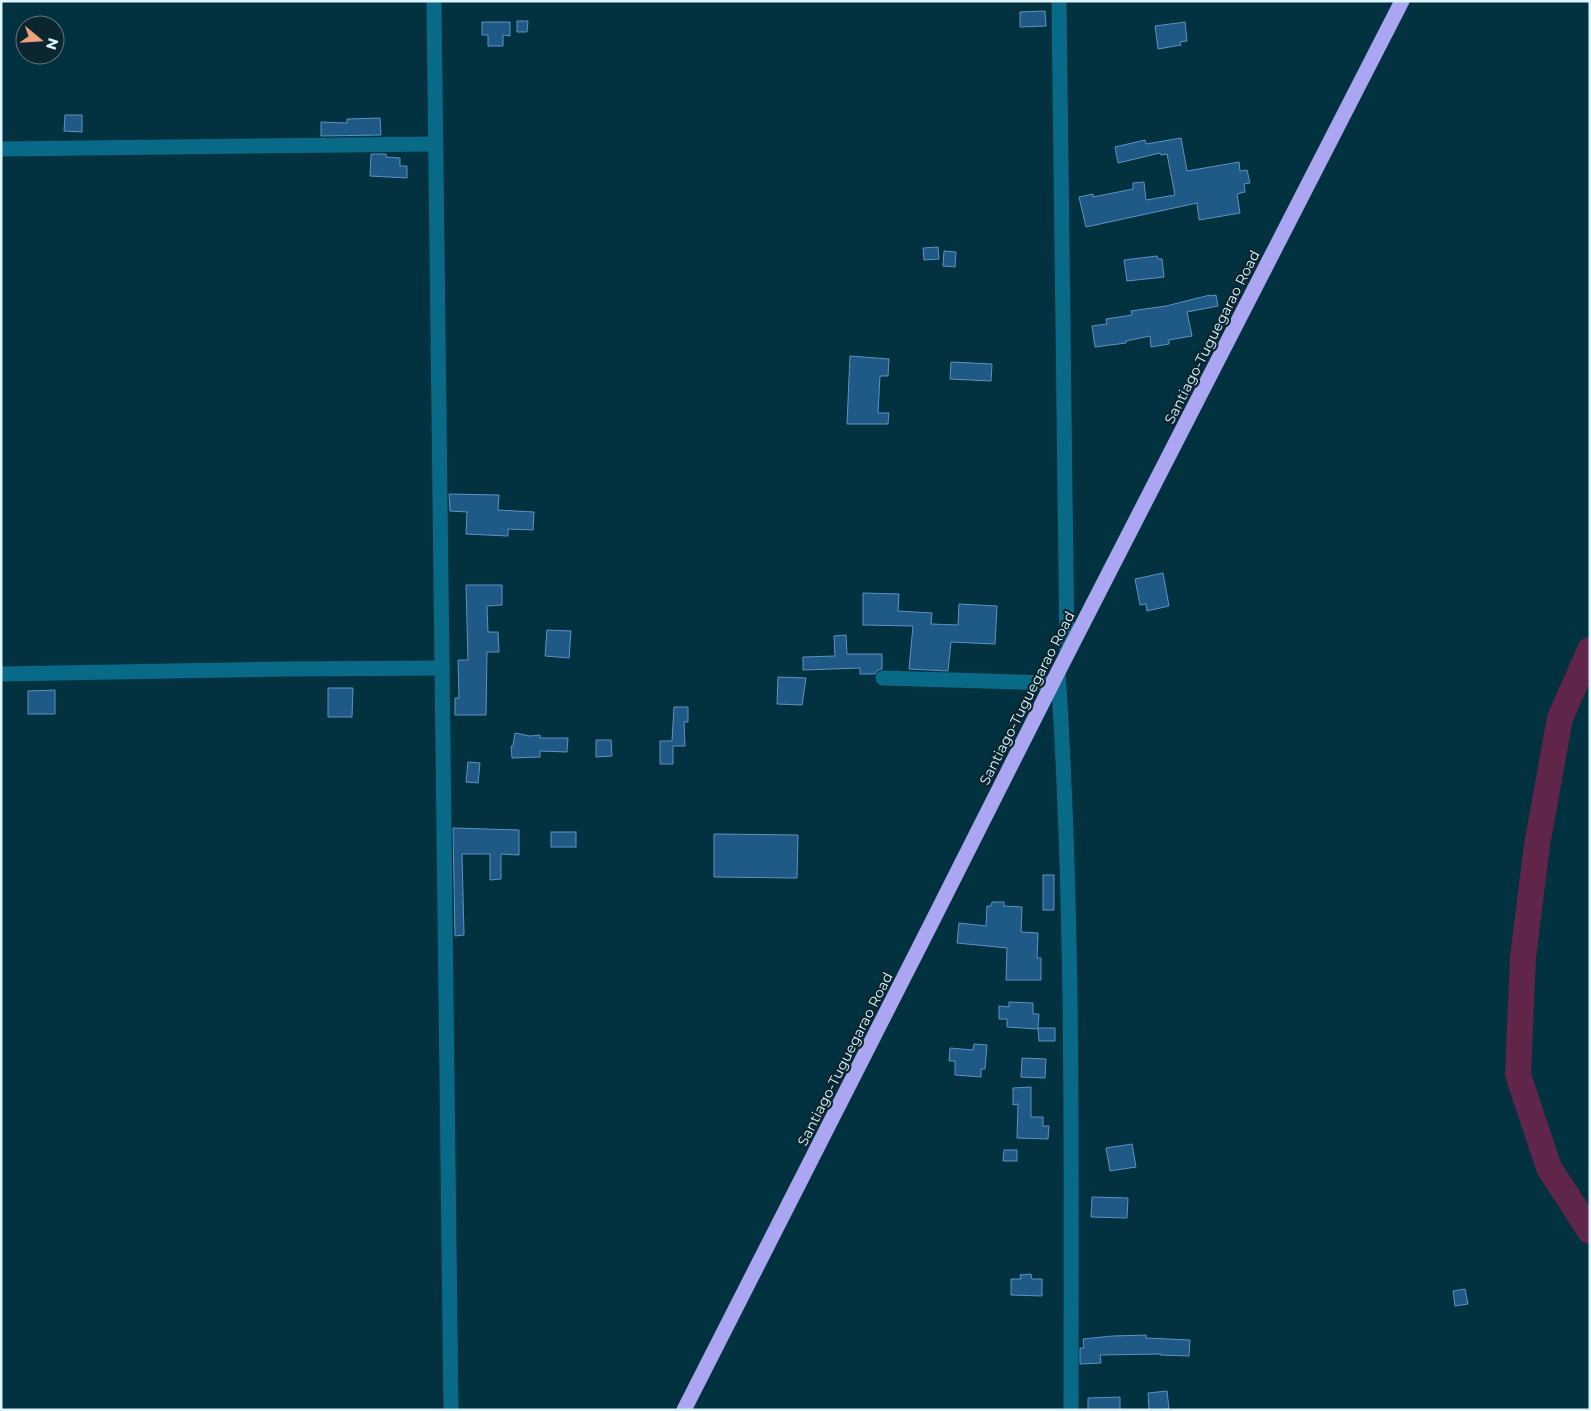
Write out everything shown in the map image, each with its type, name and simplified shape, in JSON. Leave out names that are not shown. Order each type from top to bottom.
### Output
[{"type":"highway","name":"Santiago-Tuguegarao Road","points":[[684,1410],[1067,654],[1402,1]]},
{"type":"street","points":[[434,1],[451,1410]]},
{"type":"street","points":[[1059,1],[1067,654]]},
{"type":"street","points":[[1,149],[435,144]]},
{"type":"street","points":[[1,674],[442,668]]},
{"type":"street","points":[[883,678],[1055,678],[1065,777],[1070,1078],[1072,1410]]},
{"type":"building","points":[[1045,11],[1046,26],[1020,27],[1020,12]]},
{"type":"building","points":[[517,21],[528,21],[527,32],[517,32]]},
{"type":"building","points":[[482,22],[510,22],[510,36],[503,35],[503,46],[488,46],[488,35],[482,35]]},
{"type":"building","points":[[1185,22],[1187,41],[1180,42],[1181,45],[1158,49],[1155,26]]},
{"type":"building","points":[[65,115],[82,115],[82,132],[64,131]]},
{"type":"building","points":[[380,118],[381,135],[321,136],[321,122],[347,123],[347,119]]},
{"type":"building","points":[[1181,138],[1187,171],[1239,162],[1240,171],[1247,170],[1250,183],[1244,184],[1245,192],[1237,194],[1240,213],[1199,220],[1197,203],[1086,227],[1079,197],[1093,194],[1093,197],[1133,189],[1133,183],[1144,182],[1146,200],[1175,195],[1167,154],[1161,155],[1160,153],[1118,163],[1115,147],[1145,140],[1146,144]]},
{"type":"building","points":[[371,154],[386,154],[386,157],[400,158],[400,166],[407,166],[407,178],[370,176]]},
{"type":"building","points":[[938,247],[939,259],[924,260],[923,248]]},
{"type":"building","points":[[944,251],[956,252],[955,267],[943,266]]},
{"type":"building","points":[[1157,256],[1158,259],[1162,259],[1164,277],[1127,281],[1124,260]]},
{"type":"building","points":[[1216,295],[1218,306],[1187,312],[1192,336],[1169,340],[1169,344],[1151,347],[1150,336],[1126,341],[1126,343],[1095,347],[1092,326],[1107,324],[1106,319],[1132,315],[1131,311],[1166,306]]},
{"type":"building","points":[[850,356],[889,359],[888,376],[880,376],[878,413],[889,413],[888,424],[847,424]]},
{"type":"building","points":[[951,362],[992,364],[991,381],[950,379]]},
{"type":"building","points":[[449,494],[499,495],[498,510],[534,512],[533,530],[508,529],[508,536],[466,534],[467,512],[450,511]]},
{"type":"building","points":[[1163,573],[1169,606],[1147,611],[1146,604],[1140,605],[1135,579]]},
{"type":"building","points":[[466,585],[502,585],[502,605],[487,606],[488,632],[498,632],[499,652],[487,652],[486,715],[455,715],[455,698],[459,698],[458,660],[468,660]]},
{"type":"building","points":[[863,593],[899,594],[898,611],[932,613],[931,624],[958,625],[959,604],[997,606],[995,644],[951,642],[948,671],[909,669],[913,626],[863,625]]},
{"type":"building","points":[[547,630],[571,631],[569,658],[545,656]]},
{"type":"building","points":[[846,635],[847,654],[882,654],[882,669],[878,670],[875,674],[860,674],[860,668],[803,670],[803,657],[835,656],[834,636]]},
{"type":"building","points":[[778,677],[806,678],[802,705],[777,704]]},
{"type":"building","points":[[328,688],[353,688],[352,717],[328,717]]},
{"type":"building","points":[[55,690],[55,714],[28,714],[28,691]]},
{"type":"building","points":[[674,707],[688,707],[688,722],[684,722],[685,746],[673,746],[673,764],[660,764],[660,741],[672,741]]},
{"type":"building","points":[[515,733],[530,736],[540,735],[540,738],[568,738],[567,752],[540,751],[540,757],[512,758],[511,746],[513,746]]},
{"type":"building","points":[[596,740],[611,740],[612,756],[596,757]]},
{"type":"building","points":[[468,762],[480,763],[478,783],[466,782]]},
{"type":"building","points":[[453,828],[519,830],[519,855],[501,854],[501,879],[490,880],[490,854],[462,854],[464,935],[455,936]]},
{"type":"building","points":[[551,832],[576,832],[576,847],[551,847]]},
{"type":"building","points":[[714,834],[798,835],[797,878],[714,877]]},
{"type":"building","points":[[1043,875],[1054,875],[1054,910],[1043,910]]},
{"type":"building","points":[[992,902],[1004,902],[1004,906],[1022,907],[1021,932],[1038,933],[1037,958],[1041,958],[1041,980],[1006,980],[1007,948],[957,943],[959,923],[986,926],[987,906],[991,906]]},
{"type":"building","points":[[1009,1002],[1033,1003],[1033,1014],[1039,1014],[1038,1028],[1055,1028],[1055,1041],[1039,1041],[1038,1029],[1007,1027],[1007,1019],[999,1019],[999,1006],[1009,1007]]},
{"type":"building","points":[[974,1044],[987,1045],[985,1069],[981,1069],[981,1077],[955,1075],[955,1061],[949,1061],[950,1048],[973,1050]]},
{"type":"building","points":[[1022,1058],[1046,1059],[1045,1078],[1021,1077]]},
{"type":"building","points":[[1031,1087],[1031,1117],[1043,1117],[1043,1126],[1049,1126],[1048,1139],[1017,1138],[1018,1104],[1013,1105],[1013,1088]]},
{"type":"building","points":[[1132,1144],[1136,1167],[1110,1171],[1106,1148]]},
{"type":"building","points":[[1004,1150],[1017,1150],[1017,1161],[1003,1161]]},
{"type":"building","points":[[1092,1197],[1128,1198],[1127,1218],[1091,1217]]},
{"type":"building","points":[[1031,1274],[1032,1279],[1042,1279],[1042,1296],[1011,1295],[1011,1279],[1021,1279],[1020,1275]]},
{"type":"building","points":[[1465,1289],[1468,1304],[1455,1306],[1453,1291]]},
{"type":"building","points":[[1146,1335],[1146,1338],[1190,1340],[1189,1356],[1160,1354],[1100,1355],[1101,1363],[1080,1364],[1080,1348],[1084,1348],[1083,1339]]},
{"type":"building","points":[[1167,1391],[1169,1409],[1149,1410],[1148,1393]]},
{"type":"building","points":[[1120,1397],[1120,1410],[1088,1410],[1088,1398]]},
{"type":"waterway","points":[[1590,650],[1560,718],[1537,845],[1523,957],[1518,1075],[1549,1168],[1590,1231]]}]
